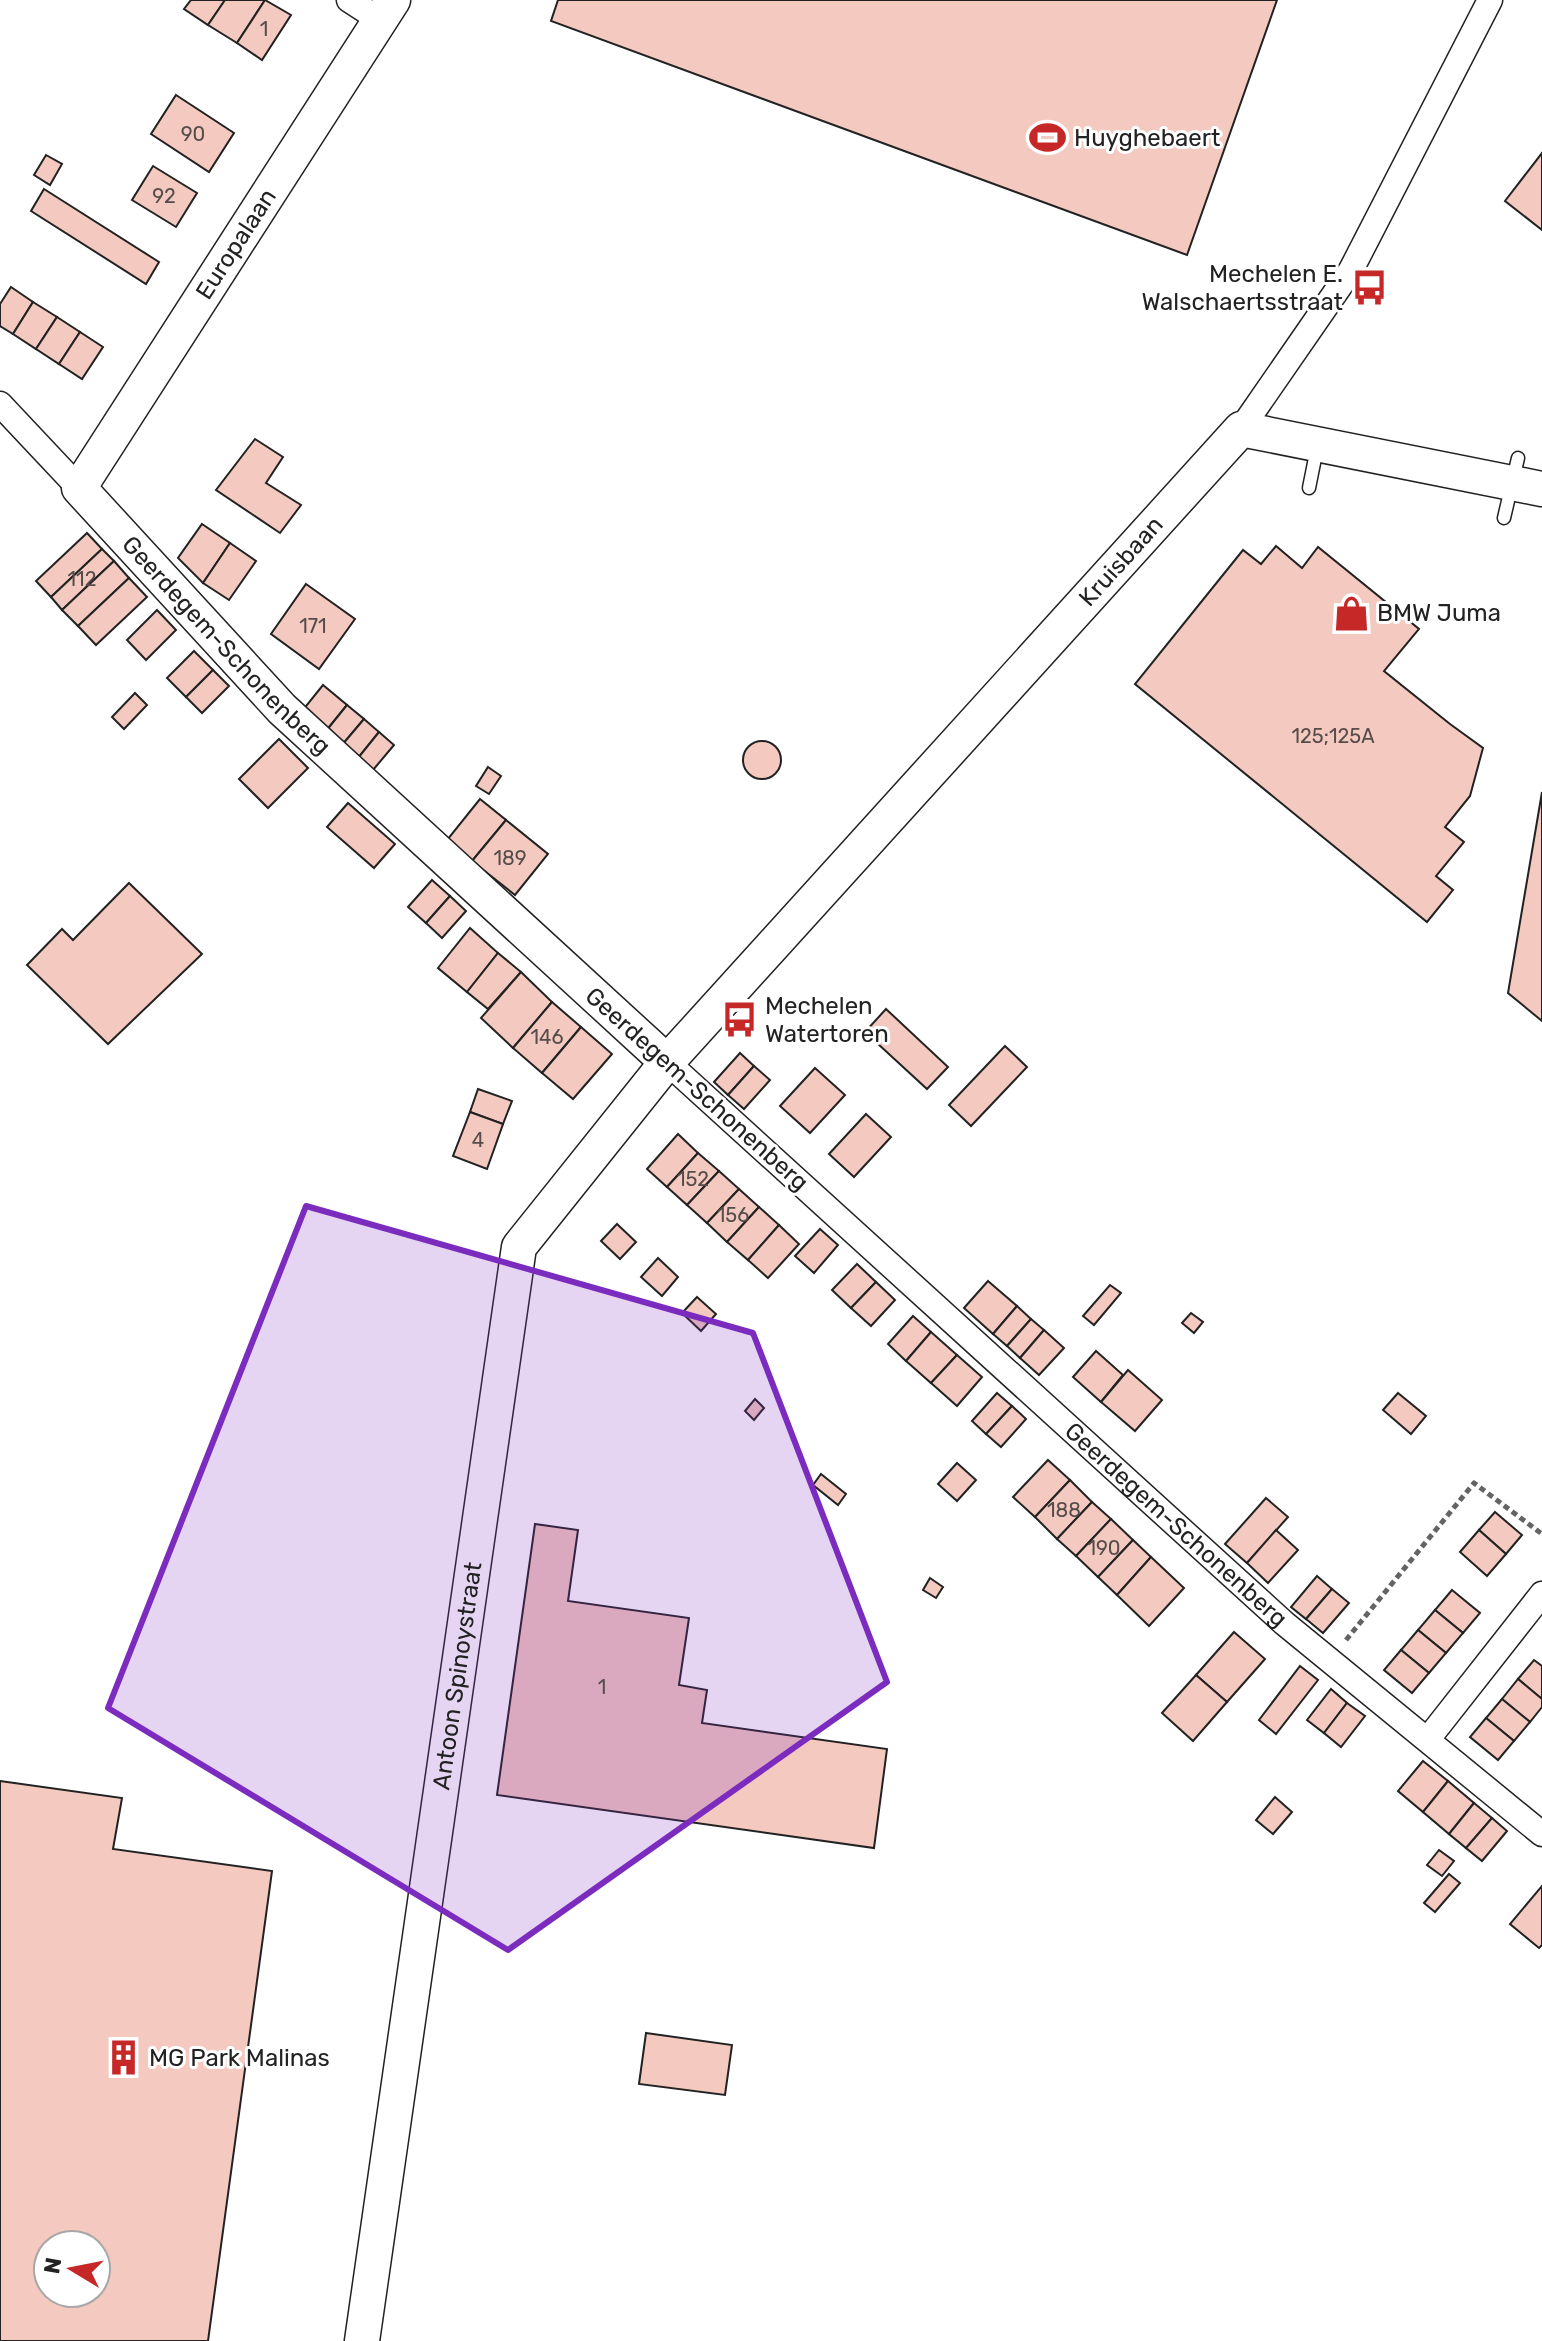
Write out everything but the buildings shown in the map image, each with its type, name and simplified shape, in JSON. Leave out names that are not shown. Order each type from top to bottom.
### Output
[{"type":"street","points":[[349,0],[387,10]]},
{"type":"street","name":"Kruisbaan","points":[[667,1062],[1241,429],[1351,270],[1490,0]]},
{"type":"street","name":"Europalaan","points":[[79,488],[387,10]]},
{"type":"street","name":"Geerdegem-Schonenberg","points":[[0,404],[282,709],[1284,1623],[1542,1834]]},
{"type":"street","points":[[1241,429],[1524,477]]},
{"type":"street","name":"Antoon Spinoystraat","points":[[362,2341],[519,1247],[667,1062]]},
{"type":"street","points":[[1428,1739],[1542,1594]]},
{"type":"lane","points":[[1309,488],[1317,444]]},
{"type":"lane","points":[[1504,518],[1524,477]]},
{"type":"path","points":[[1346,1640],[1474,1483],[1542,1534]]},
{"type":"highlighted area","points":[[306,1206],[753,1333],[887,1682],[508,1950],[108,1708]]},
{"type":"place","name":"Huyghebaert","points":[[1048,138]]},
{"type":"place","name":"Mechelen E. Walschaertsstraat","points":[[1369,288]]},
{"type":"place","name":"BMW Juma","points":[[1351,613]]},
{"type":"place","name":"Mechelen Watertoren","points":[[739,1020]]},
{"type":"place","name":"MG Park Malinas","points":[[123,2058]]}]
